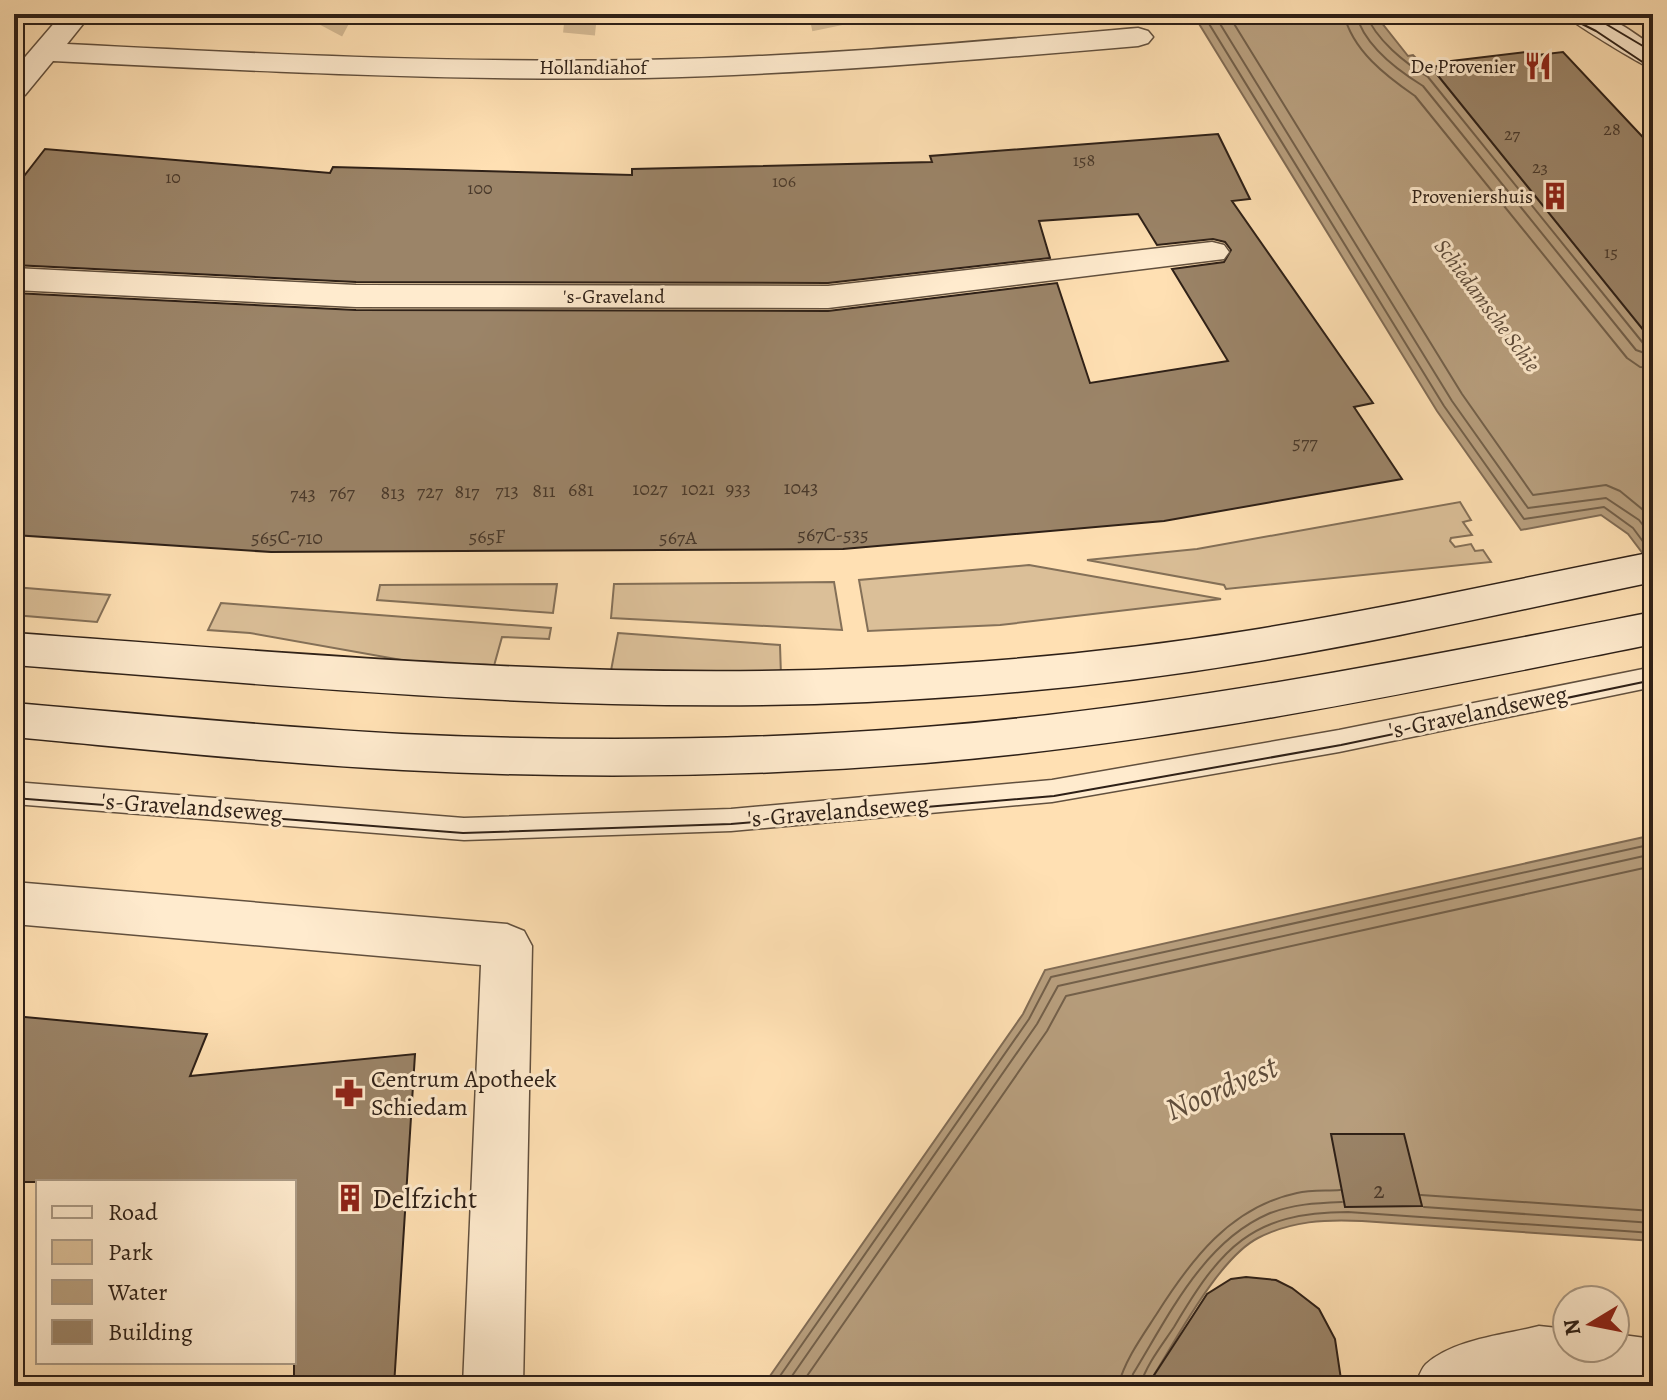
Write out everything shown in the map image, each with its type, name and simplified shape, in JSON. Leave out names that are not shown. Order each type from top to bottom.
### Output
[{"type":"street","points":[[14,89],[77,14]]},
{"type":"street","points":[[1578,14],[1610,30],[1653,60]]},
{"type":"street","points":[[828,28],[838,61]]},
{"type":"street","name":"Hollandiahof","points":[[47,52],[317,52],[838,61],[1138,37]]},
{"type":"street","name":"'s-Graveland","points":[[14,279],[356,296],[828,297],[1212,252]]},
{"type":"street","points":[[14,649],[528,686],[671,689],[863,685],[1112,665],[1281,641],[1653,567]]},
{"type":"street","name":"'s-Gravelandseweg","points":[[14,720],[510,756],[770,753],[924,746],[1085,728],[1300,696],[1653,628]]},
{"type":"street","points":[[14,903],[507,946],[493,1386]]},
{"type":"street","points":[[1445,1386],[1465,1374],[1539,1355],[1653,1368]]},
{"type":"lane","name":"'s-Gravelandseweg","points":[[14,793],[464,829],[731,820],[1052,791],[1339,741],[1653,677]]},
{"type":"green space","points":[[1460,502],[1471,520],[1463,522],[1472,535],[1451,538],[1450,541],[1455,547],[1471,544],[1475,551],[1483,550],[1491,562],[1226,589],[1224,585],[1087,560],[1197,549]]},
{"type":"green space","points":[[1029,565],[1221,599],[1000,625],[868,631],[859,580]]},
{"type":"green space","points":[[834,582],[842,630],[611,618],[614,584]]},
{"type":"green space","points":[[557,584],[553,613],[377,600],[380,585]]},
{"type":"green space","points":[[14,587],[110,595],[97,622],[14,615]]},
{"type":"green space","points":[[221,603],[551,628],[549,639],[502,637],[492,673],[469,672],[250,633],[208,630]]},
{"type":"green space","points":[[618,633],[780,645],[781,676],[610,676]]},
{"type":"water","name":"Schiedamsche Schie","points":[[1193,14],[1370,14],[1381,22],[1408,56],[1413,55],[1426,68],[1431,67],[1653,342],[1653,567],[1628,534],[1601,515],[1521,530],[1437,411]]},
{"type":"water","name":"Noordvest","points":[[1653,835],[1653,1241],[1362,1221],[1309,1222],[1258,1238],[1227,1264],[1197,1305],[1147,1386],[763,1386],[1023,1014],[1045,970]]},
{"type":"building","name":"Proveniershuis","points":[[1535,51],[1538,55],[1563,52],[1653,148],[1653,342],[1431,67],[1454,64],[1451,61]]},
{"type":"building","points":[[1218,134],[1250,199],[1232,201],[1373,403],[1354,407],[1402,479],[1164,521],[843,549],[271,552],[14,535],[14,293],[356,310],[828,311],[1057,283],[1090,383],[1228,361],[1172,269],[1224,262],[1231,250],[1225,242],[1213,239],[1157,245],[1138,214],[1039,221],[1050,258],[828,283],[356,282],[14,265],[14,189],[45,149],[330,173],[333,167],[632,175],[632,169],[932,162],[930,156]]},
{"type":"building","name":"Delfzicht","points":[[14,1016],[207,1034],[190,1076],[415,1054],[394,1386],[294,1386],[296,1180],[14,1182]]},
{"type":"building","points":[[1331,1134],[1404,1134],[1422,1206],[1345,1207]]},
{"type":"building","points":[[1231,1279],[1276,1280],[1319,1309],[1335,1339],[1342,1386],[1147,1386],[1207,1294]]},
{"type":"tunnel","points":[[328,29],[336,14]]},
{"type":"tunnel","points":[[579,34],[581,14]]},
{"type":"tunnel","points":[[825,14],[828,28]]},
{"type":"tram line","points":[[1562,14],[1596,31],[1653,69]]},
{"type":"tram line","points":[[1589,14],[1653,52]]},
{"type":"tram line","points":[[14,798],[463,833],[731,824],[1054,796],[1341,745],[1653,680]]},
{"type":"place","name":"De Provenier","points":[[1538,66]]},
{"type":"place","name":"Proveniershuis","points":[[1555,196]]},
{"type":"place","name":"Centrum Apotheek Schiedam","points":[[349,1093]]},
{"type":"place","name":"Delfzicht","points":[[350,1198]]}]
